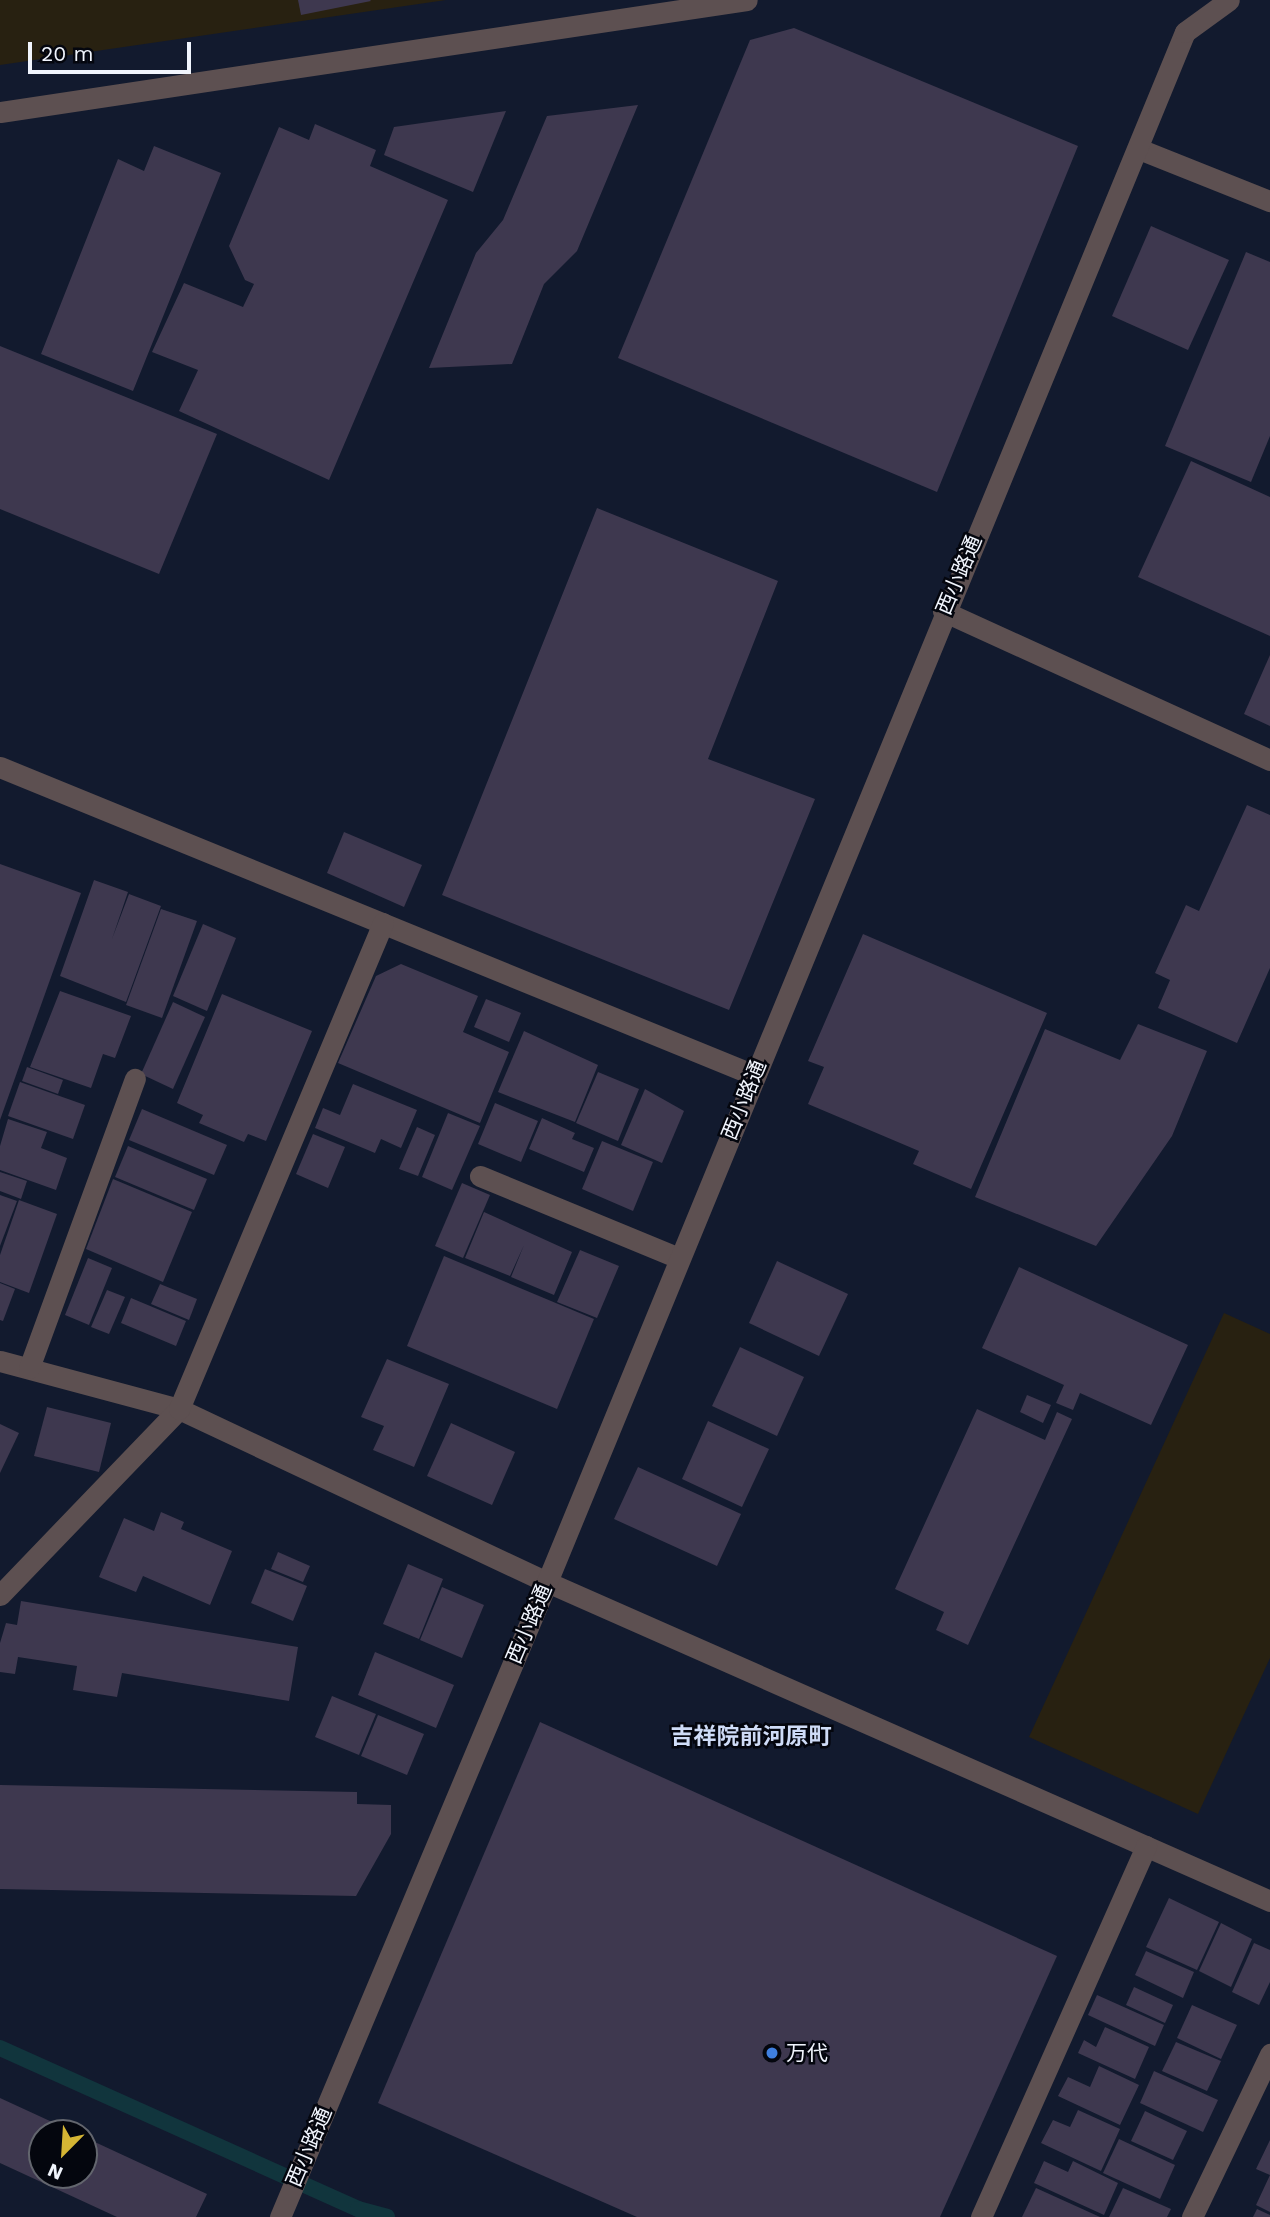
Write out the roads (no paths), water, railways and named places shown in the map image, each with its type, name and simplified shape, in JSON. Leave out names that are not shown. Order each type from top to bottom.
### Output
[{"type":"street","points":[[0,113],[747,0]]},
{"type":"street","name":"西小路通","points":[[280,2217],[547,1582],[943,611],[1139,149],[1185,32],[1229,0]]},
{"type":"street","points":[[1139,149],[1270,201]]},
{"type":"street","points":[[943,611],[1270,760]]},
{"type":"street","points":[[0,767],[754,1075]]},
{"type":"street","points":[[0,1595],[179,1409],[383,923]]},
{"type":"street","points":[[29,1368],[135,1079]]},
{"type":"street","points":[[480,1176],[679,1258]]},
{"type":"street","points":[[0,1361],[179,1409],[547,1582],[1270,1901]]},
{"type":"street","points":[[981,2217],[1146,1846]]},
{"type":"street","points":[[1192,2217],[1270,2054]]},
{"type":"waterway","points":[[0,2048],[358,2209],[387,2217]]},
{"type":"place","name":"万代","points":[[772,2053]]},
{"type":"district","name":"吉祥院前河原町","points":[[751,1737]]}]
